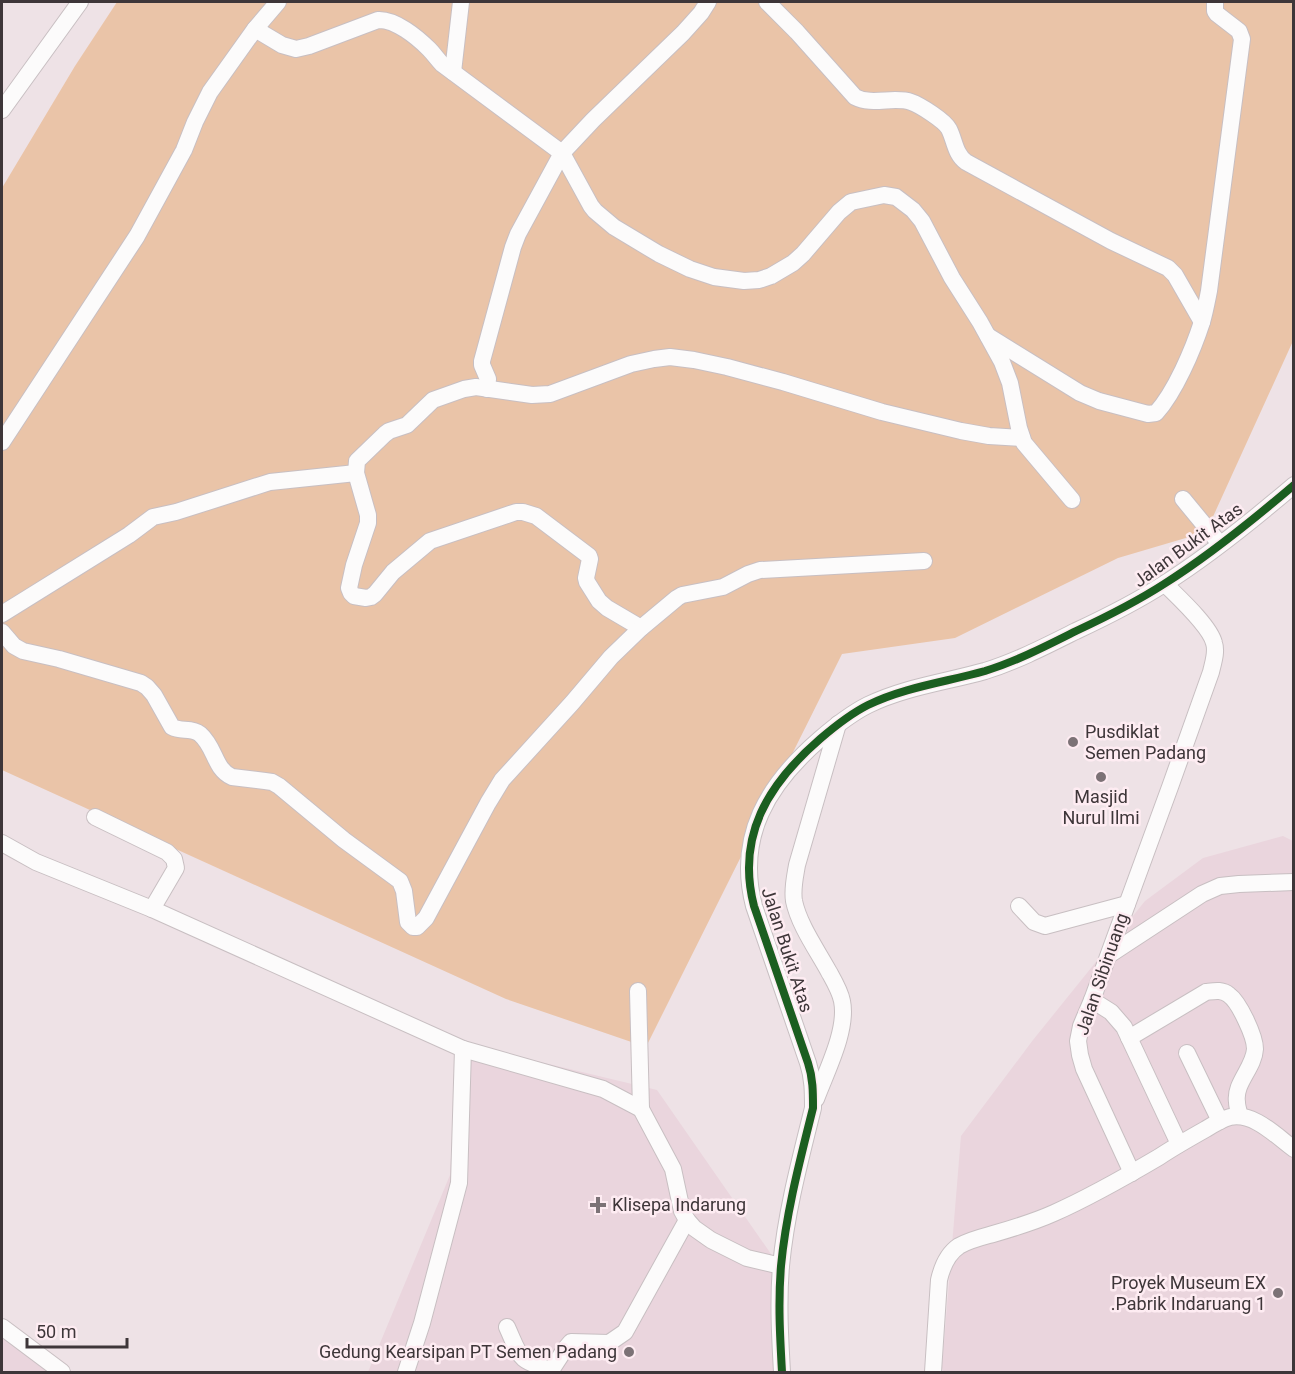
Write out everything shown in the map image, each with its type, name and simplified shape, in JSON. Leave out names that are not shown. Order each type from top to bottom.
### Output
[{"type":"street","points":[[2,110],[80,2]]},
{"type":"street","points":[[2,442],[137,236],[184,150],[210,92],[255,29],[278,2]]},
{"type":"street","points":[[453,72],[461,2]]},
{"type":"street","points":[[487,389],[488,379],[482,361],[513,247],[524,222],[562,153],[683,33],[708,2]]},
{"type":"street","points":[[767,2],[855,97],[864,100],[905,100],[917,104],[947,126],[960,156],[966,162],[1172,272],[1202,322]]},
{"type":"street","points":[[987,336],[1080,393],[1099,401],[1152,415],[1162,406],[1184,368],[1202,322],[1209,291],[1242,39],[1239,31],[1217,14],[1215,2]]},
{"type":"street","points":[[255,29],[282,45],[296,49],[373,21],[384,19],[390,21],[421,42],[438,61],[562,153],[595,212],[658,254],[714,277],[744,281],[759,280],[782,270],[803,254],[839,212],[851,202],[884,195],[896,197],[913,210],[922,221],[952,278],[987,336],[1006,373],[1022,438],[1033,455],[1072,500]]},
{"type":"street","points":[[641,628],[599,601],[587,582],[586,573],[590,559],[587,553],[536,516],[523,512],[516,512],[430,541],[393,572],[371,597],[354,596],[349,588],[368,523],[368,515],[356,473],[359,458],[389,431],[407,425],[433,400],[470,388],[532,395],[550,394],[631,364],[654,358],[670,357],[727,367],[882,412],[961,431],[1022,438]]},
{"type":"street","points":[[2,614],[129,535],[153,517],[176,512],[270,482],[356,473]]},
{"type":"street","name":"Jalan Bukit Atas","points":[[782,1372],[781,1266],[788,1214],[813,1108],[814,1090],[812,1077],[754,906],[749,883],[751,839],[761,810],[795,763],[838,724],[865,707],[903,691],[970,675],[1014,661],[1122,608],[1165,584],[1220,544],[1293,485]]},
{"type":"street","points":[[1183,499],[1220,544]]},
{"type":"street","points":[[2,632],[14,646],[23,651],[133,680],[147,687],[172,727],[178,730],[190,729],[199,734],[208,742],[219,766],[226,774],[232,777],[272,782],[344,840],[396,877],[403,885],[408,922],[413,927],[417,927],[426,918],[502,780],[611,657],[641,628],[682,595],[723,587],[760,570],[924,561]]},
{"type":"street","name":"Jalan Sibinuang","points":[[1132,1173],[1084,1070],[1078,1041],[1081,1026],[1109,955],[1215,657],[1214,643],[1209,632],[1165,584]]},
{"type":"street","points":[[813,1108],[838,1042],[842,1025],[842,1002],[837,988],[799,917],[794,900],[793,883],[838,724]]},
{"type":"street","points":[[95,817],[167,852],[174,859],[176,868],[152,909]]},
{"type":"street","points":[[2,843],[36,862],[152,909],[463,1049],[603,1089],[641,1108]]},
{"type":"street","points":[[1109,955],[1202,894],[1220,886],[1293,882]]},
{"type":"street","points":[[1019,906],[1034,922],[1045,926],[1127,904]]},
{"type":"street","points":[[1129,1038],[1206,992],[1216,990],[1228,994],[1235,1001],[1252,1031],[1255,1042],[1252,1061],[1239,1086],[1237,1095],[1240,1116]]},
{"type":"street","points":[[638,992],[641,1108],[673,1169],[682,1211],[687,1221],[711,1240],[747,1258],[781,1266]]},
{"type":"street","points":[[1092,1000],[1111,1012],[1124,1027],[1179,1144]]},
{"type":"street","points":[[406,1372],[422,1323],[459,1183],[463,1049]]},
{"type":"street","points":[[1187,1053],[1220,1121]]},
{"type":"street","points":[[933,1372],[941,1269],[947,1258],[959,1246],[1057,1212],[1132,1173],[1179,1144],[1230,1117],[1240,1116],[1263,1125],[1293,1149]]},
{"type":"street","points":[[507,1327],[520,1356],[531,1364],[550,1371],[572,1342],[609,1343],[625,1332],[687,1221]]},
{"type":"street","points":[[2,1328],[62,1372]]},
{"type":"shaded area","points":[[117,2],[1293,2],[1293,341],[1206,532],[1118,558],[955,638],[842,654],[646,1047],[506,999],[2,770],[2,188],[75,66]]},
{"type":"shaded area","points":[[1283,836],[1293,841],[1293,1372],[943,1372],[961,1136],[1033,1040],[1145,901],[1203,858]]},
{"type":"shaded area","points":[[457,1042],[657,1090],[771,1254],[778,1372],[368,1372],[450,1175]]},
{"type":"shaded area","points":[[2,1324],[66,1372],[2,1372]]},
{"type":"cycle path","points":[[782,1372],[779,1306],[783,1246],[798,1167],[813,1108],[813,1096],[810,1069],[754,906],[750,881],[749,857],[753,834],[772,793],[801,756],[831,730],[861,709],[896,694],[1008,663],[1121,609],[1198,561],[1294,485]]},
{"type":"place","name":"Pusdiklat Semen Padang","points":[[1073,742]]},
{"type":"place","name":"Masjid Nurul Ilmi","points":[[1101,777]]},
{"type":"place","name":"Klisepa Indarung","points":[[598,1205]]},
{"type":"place","name":"Proyek Museum EX .Pabrik Indaruang 1","points":[[1278,1293]]},
{"type":"place","name":"Gedung Kearsipan PT Semen Padang","points":[[629,1352]]}]
